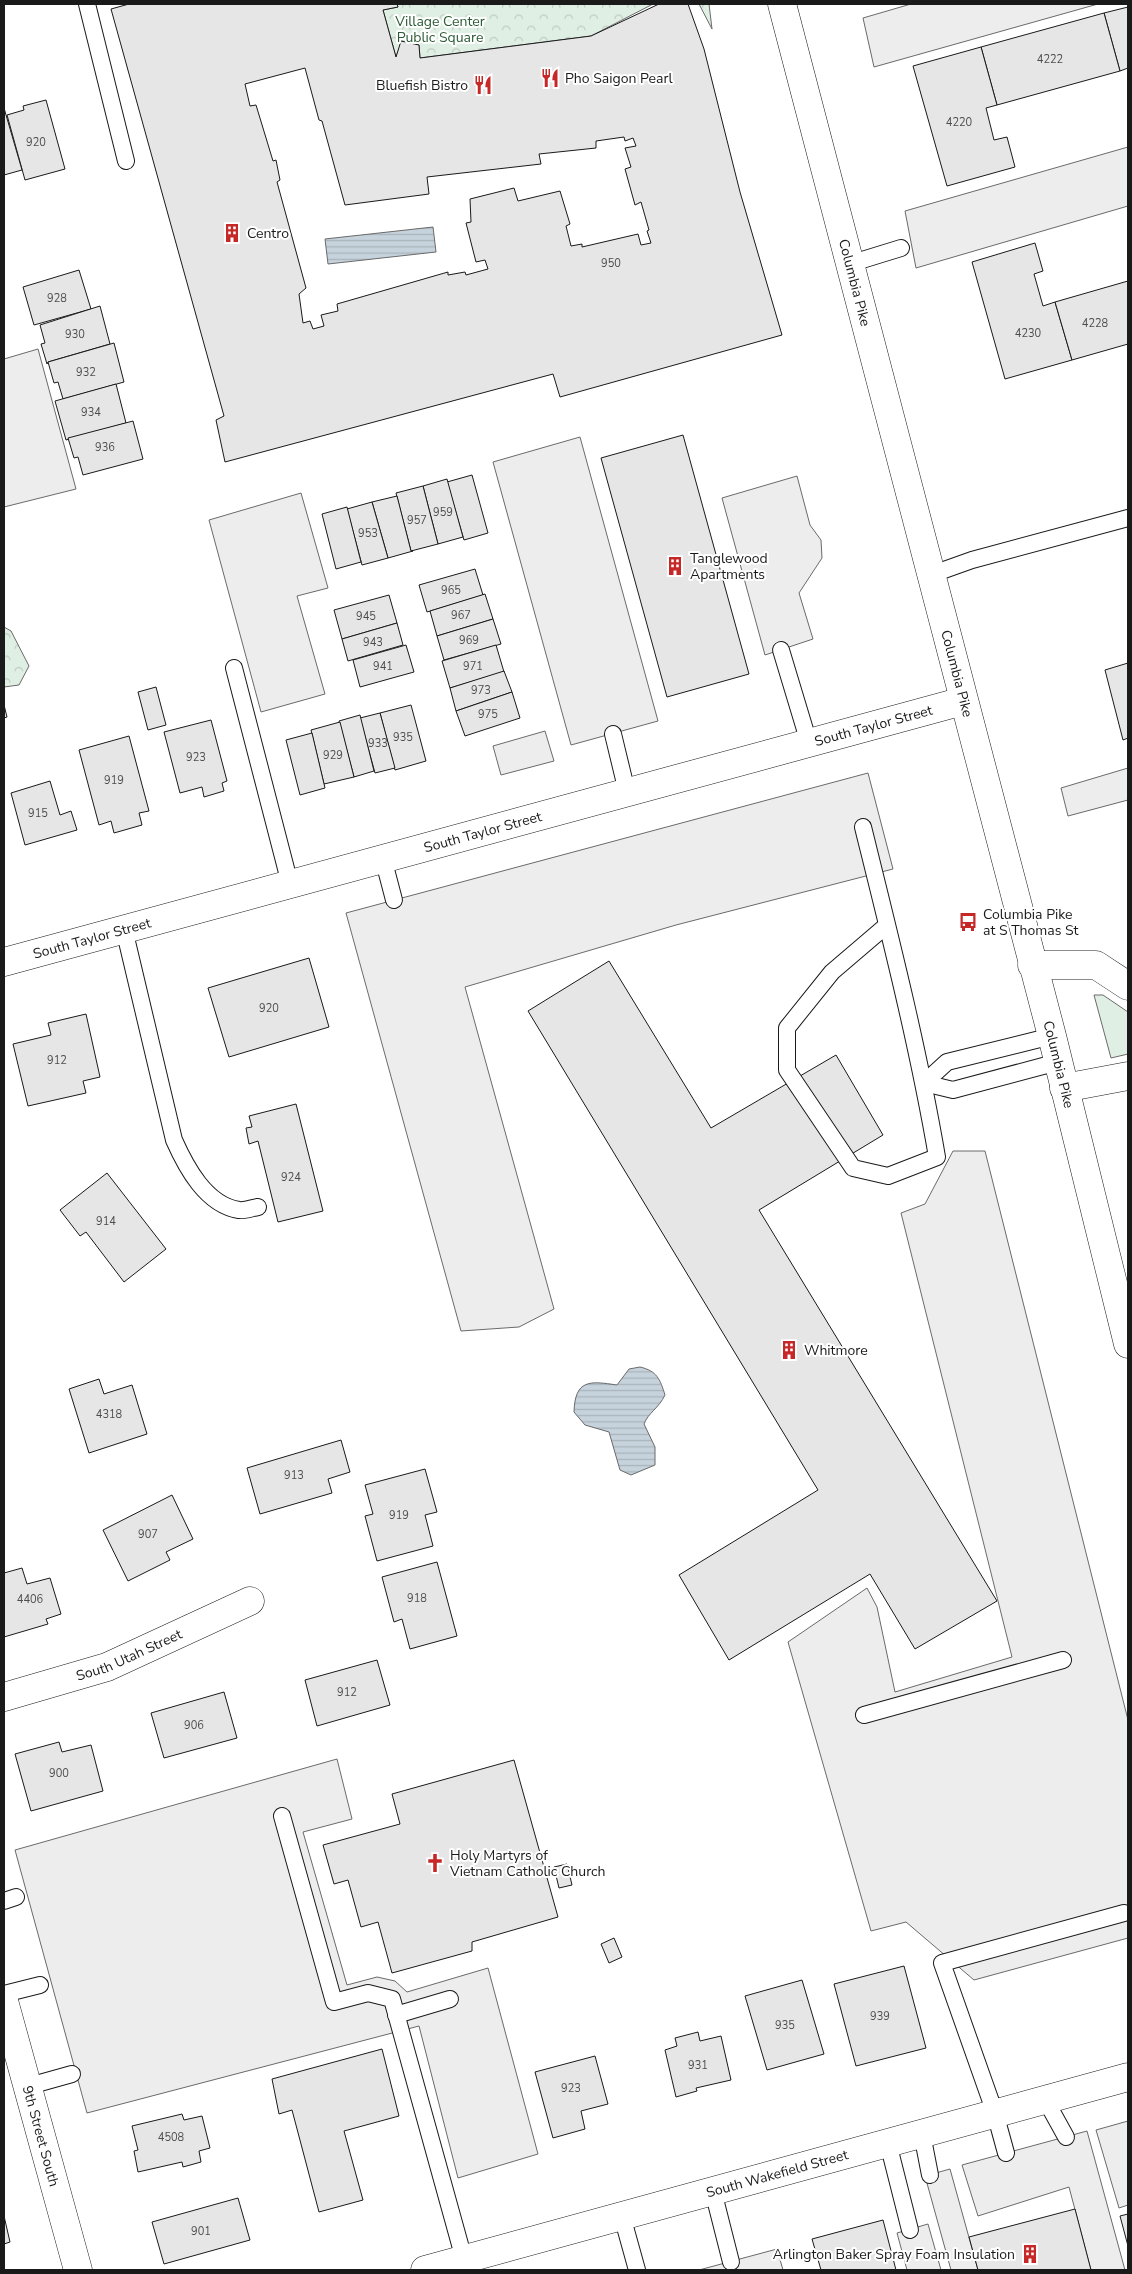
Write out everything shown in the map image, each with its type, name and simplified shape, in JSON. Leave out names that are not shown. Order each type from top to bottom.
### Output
[{"type":"street","name":"Columbia Pike","points":[[782,4],[1052,1036],[1128,1344]]},
{"type":"street","name":"South Taylor Street","points":[[4,962],[963,700]]},
{"type":"street","points":[[1032,965],[1096,965],[1128,986]]},
{"type":"street","points":[[1061,1075],[1128,1076]]},
{"type":"street","name":"South Utah Street","points":[[4,1697],[108,1667],[250,1601]]},
{"type":"street","name":"9th Street South","points":[[4,2001],[29,2086],[78,2270]]},
{"type":"street","name":"South Wakefield Street","points":[[425,2270],[1128,2077]]},
{"type":"lane","points":[[87,4],[126,161]]},
{"type":"lane","points":[[849,264],[901,248]]},
{"type":"lane","points":[[930,574],[972,560],[1128,518]]},
{"type":"lane","points":[[781,650],[809,743]]},
{"type":"lane","points":[[234,668],[290,884]]},
{"type":"lane","points":[[612,734],[626,792]]},
{"type":"lane","points":[[863,827],[887,925],[924,1083],[936,1157],[888,1176],[853,1168],[787,1070],[788,1028],[832,972],[887,925]]},
{"type":"lane","points":[[383,858],[394,900]]},
{"type":"lane","points":[[124,929],[174,1140],[185,1165],[200,1184],[220,1203],[240,1210],[258,1207]]},
{"type":"lane","points":[[924,1083],[947,1062],[1052,1036]]},
{"type":"lane","points":[[924,1083],[953,1090],[1061,1075]]},
{"type":"lane","points":[[864,1715],[1063,1660]]},
{"type":"lane","points":[[282,1816],[334,2002],[368,1993],[392,1999],[464,2259]]},
{"type":"lane","points":[[1006,2153],[995,2113],[942,1963],[1124,1914]]},
{"type":"lane","points":[[4,1994],[40,1984]]},
{"type":"lane","points":[[396,2015],[450,1999]]},
{"type":"lane","points":[[29,2086],[72,2074]]},
{"type":"lane","points":[[1045,2099],[1066,2137]]},
{"type":"lane","points":[[922,2134],[930,2175]]},
{"type":"lane","points":[[888,2143],[910,2230]]},
{"type":"lane","points":[[713,2191],[731,2262]]},
{"type":"lane","points":[[622,2216],[637,2270]]},
{"type":"green space","name":"Village Center Public Square","points":[[397,4],[653,4],[591,36],[420,58],[419,45],[402,41],[396,57],[383,10],[398,7]]},
{"type":"green space","points":[[699,4],[709,4],[712,29]]},
{"type":"green space","points":[[4,627],[11,631],[29,666],[19,685],[4,687]]},
{"type":"green space","points":[[1094,995],[1103,995],[1128,1012],[1128,1054],[1111,1058]]},
{"type":"shaded area","points":[[911,4],[1098,4],[874,67],[863,18]]},
{"type":"shaded area","points":[[1128,147],[1128,206],[916,268],[905,211]]},
{"type":"shaded area","points":[[433,227],[436,252],[328,264],[325,239]]},
{"type":"shaded area","points":[[38,349],[76,489],[4,507],[4,359]]},
{"type":"shaded area","points":[[580,437],[658,721],[571,745],[493,462]]},
{"type":"shaded area","points":[[797,476],[810,525],[821,540],[822,558],[799,593],[813,639],[765,655],[722,498]]},
{"type":"shaded area","points":[[301,493],[328,588],[297,596],[325,694],[261,712],[209,520]]},
{"type":"shaded area","points":[[545,731],[554,761],[501,775],[493,746]]},
{"type":"shaded area","points":[[1128,768],[1128,800],[1068,816],[1061,788]]},
{"type":"shaded area","points":[[868,773],[893,869],[676,925],[465,987],[554,1309],[519,1327],[461,1331],[346,913]]},
{"type":"shaded area","points":[[953,1151],[985,1151],[1128,1720],[1128,1938],[974,1980],[906,1922],[871,1931],[788,1642],[867,1588],[877,1607],[895,1692],[1012,1657],[901,1213],[925,1204]]},
{"type":"shaded area","points":[[640,1367],[657,1376],[665,1395],[644,1424],[655,1447],[655,1465],[631,1475],[620,1470],[609,1432],[585,1425],[574,1412],[577,1393],[581,1388],[592,1383],[617,1385],[629,1369]]},
{"type":"shaded area","points":[[337,1759],[352,1819],[303,1832],[347,1985],[377,1977],[395,1981],[407,1992],[488,1968],[538,2154],[458,2178],[419,2026],[87,2113],[15,1850]]},
{"type":"shaded area","points":[[1128,2121],[1128,2205],[1119,2208],[1096,2130]]},
{"type":"shaded area","points":[[1087,2131],[1125,2270],[1091,2270],[1069,2187],[978,2216],[962,2165]]},
{"type":"shaded area","points":[[950,2169],[978,2270],[951,2270],[925,2176]]},
{"type":"shaded area","points":[[928,2224],[941,2270],[907,2270],[897,2233]]},
{"type":"shaded area","points":[[777,2249],[783,2270],[699,2270]]},
{"type":"building","name":"Centro","points":[[129,4],[397,4],[398,7],[383,10],[396,57],[401,41],[419,45],[420,58],[591,36],[659,4],[688,4],[704,49],[740,192],[782,335],[560,397],[553,374],[225,462],[216,420],[224,416],[111,9]],"holes":[[[305,68],[319,120],[322,121],[345,205],[429,194],[427,177],[541,164],[539,154],[596,148],[596,141],[624,137],[625,141],[633,138],[636,146],[625,148],[631,167],[625,169],[635,205],[641,202],[651,243],[641,245],[638,234],[582,247],[582,244],[571,246],[566,226],[570,224],[560,191],[518,201],[514,188],[470,199],[471,222],[466,223],[476,262],[485,260],[488,269],[466,275],[465,272],[448,275],[448,272],[337,304],[338,311],[321,315],[324,326],[313,329],[310,321],[303,323],[299,294],[306,288],[277,182],[280,180],[276,160],[273,161],[256,105],[250,106],[245,84]]]},
{"type":"building","points":[[1128,7],[1128,68],[1120,71],[1104,13]]},
{"type":"building","points":[[1104,13],[1120,71],[997,105],[981,47]]},
{"type":"building","points":[[981,47],[997,105],[986,108],[994,140],[1007,137],[1015,167],[947,186],[913,66]]},
{"type":"building","points":[[46,100],[65,169],[25,180],[7,115],[24,110],[23,106]]},
{"type":"building","points":[[4,108],[22,170],[4,175]]},
{"type":"building","points":[[1035,243],[1043,271],[1034,274],[1043,306],[1055,302],[1072,360],[1005,379],[972,262]]},
{"type":"building","points":[[79,270],[91,309],[34,325],[23,287]]},
{"type":"building","points":[[1128,281],[1128,344],[1072,360],[1055,302]]},
{"type":"building","points":[[100,306],[110,344],[48,362],[47,364],[41,344],[45,343],[40,325]]},
{"type":"building","points":[[114,343],[124,382],[63,399],[58,382],[54,383],[48,362]]},
{"type":"building","points":[[116,384],[126,423],[66,440],[55,401]]},
{"type":"building","points":[[133,421],[143,459],[83,475],[78,457],[74,458],[68,438]]},
{"type":"building","name":"Tanglewood Apartments","points":[[683,435],[749,674],[667,697],[601,458]]},
{"type":"building","points":[[472,475],[488,533],[464,540],[447,482]]},
{"type":"building","points":[[447,479],[463,537],[438,544],[423,486]]},
{"type":"building","points":[[423,486],[438,544],[411,551],[396,493]]},
{"type":"building","points":[[397,496],[411,551],[413,551],[388,558],[372,502]]},
{"type":"building","points":[[372,502],[388,558],[362,565],[347,509]]},
{"type":"building","points":[[347,507],[361,562],[336,569],[322,514]]},
{"type":"building","points":[[475,569],[483,595],[427,612],[419,585]]},
{"type":"building","points":[[485,594],[493,619],[437,636],[430,611]]},
{"type":"building","points":[[389,595],[397,623],[342,639],[334,610]]},
{"type":"building","points":[[493,619],[501,644],[444,660],[437,636]]},
{"type":"building","points":[[397,623],[403,645],[348,661],[342,639]]},
{"type":"building","points":[[406,645],[414,672],[360,687],[353,660]]},
{"type":"building","points":[[496,645],[504,672],[450,688],[442,661]]},
{"type":"building","points":[[1128,663],[1128,738],[1123,740],[1105,670]]},
{"type":"building","points":[[504,671],[512,692],[456,711],[450,688]]},
{"type":"building","points":[[156,687],[166,725],[148,730],[138,692]]},
{"type":"building","points":[[512,692],[520,718],[465,736],[456,711]]},
{"type":"building","points":[[4,705],[7,717],[4,718]]},
{"type":"building","points":[[411,705],[426,761],[395,770],[380,713]]},
{"type":"building","points":[[380,713],[395,768],[375,773],[360,718]]},
{"type":"building","points":[[360,715],[374,771],[354,777],[339,721]]},
{"type":"building","points":[[211,720],[227,781],[222,783],[224,791],[204,797],[202,787],[180,793],[164,732]]},
{"type":"building","points":[[340,722],[354,777],[324,784],[311,730]]},
{"type":"building","points":[[312,733],[325,788],[300,795],[286,740]]},
{"type":"building","points":[[129,736],[149,811],[139,813],[142,825],[114,833],[111,821],[99,825],[79,750]]},
{"type":"building","points":[[50,781],[60,815],[71,811],[77,830],[25,845],[11,793]]},
{"type":"building","points":[[309,958],[329,1027],[229,1057],[208,988]]},
{"type":"building","name":"Whitmore","points":[[609,961],[711,1128],[836,1055],[883,1135],[759,1210],[997,1601],[915,1649],[870,1574],[729,1660],[679,1575],[818,1490],[528,1011]]},
{"type":"building","points":[[86,1014],[100,1077],[83,1081],[86,1093],[28,1106],[13,1044],[51,1035],[48,1023]]},
{"type":"building","points":[[296,1104],[323,1211],[278,1222],[258,1141],[249,1144],[246,1128],[252,1127],[249,1116]]},
{"type":"building","points":[[107,1173],[166,1249],[124,1282],[86,1232],[80,1236],[60,1210]]},
{"type":"building","points":[[99,1379],[104,1394],[132,1385],[147,1434],[89,1453],[69,1389]]},
{"type":"building","points":[[341,1440],[350,1472],[328,1479],[332,1493],[260,1514],[247,1468]]},
{"type":"building","points":[[425,1469],[437,1512],[425,1515],[433,1546],[377,1561],[365,1516],[373,1514],[365,1485]]},
{"type":"building","points":[[172,1495],[193,1539],[166,1552],[170,1560],[128,1581],[103,1530]]},
{"type":"building","points":[[437,1562],[457,1636],[410,1649],[402,1619],[394,1622],[382,1577]]},
{"type":"building","points":[[22,1568],[27,1584],[50,1578],[61,1614],[46,1619],[48,1624],[4,1637],[4,1573]]},
{"type":"building","points":[[377,1660],[390,1705],[317,1726],[305,1680]]},
{"type":"building","points":[[224,1692],[237,1738],[164,1758],[151,1713]]},
{"type":"building","points":[[59,1742],[62,1752],[91,1745],[103,1791],[31,1811],[15,1754]]},
{"type":"building","name":"Holy Martyrs of Vietnam Catholic Church","points":[[514,1760],[558,1917],[472,1942],[472,1951],[392,1973],[378,1922],[361,1927],[348,1880],[334,1884],[323,1845],[400,1824],[392,1794]]},
{"type":"building","points":[[567,1864],[572,1885],[559,1888],[554,1867]]},
{"type":"building","points":[[614,1938],[622,1957],[609,1963],[601,1944]]},
{"type":"building","points":[[904,1966],[926,2048],[856,2066],[834,1984]]},
{"type":"building","points":[[802,1980],[824,2054],[767,2070],[745,1996]]},
{"type":"building","points":[[698,2032],[700,2041],[721,2036],[731,2080],[696,2088],[697,2091],[676,2097],[665,2050],[677,2046],[675,2038]]},
{"type":"building","points":[[382,2049],[399,2116],[344,2131],[363,2200],[319,2212],[292,2110],[279,2114],[272,2079]]},
{"type":"building","points":[[595,2056],[608,2104],[581,2111],[585,2129],[553,2138],[535,2072]]},
{"type":"building","points":[[182,2114],[184,2120],[202,2116],[210,2148],[199,2151],[201,2162],[183,2167],[182,2162],[138,2172],[134,2151],[138,2150],[132,2126]]},
{"type":"building","points":[[238,2198],[250,2240],[164,2264],[152,2222]]},
{"type":"building","name":"Arlington Baker Spray Foam Insulation","points":[[1075,2209],[1091,2270],[978,2270],[969,2237]]},
{"type":"building","points":[[1128,2214],[1128,2246],[1120,2216]]},
{"type":"building","points":[[4,2216],[10,2242],[4,2244]]},
{"type":"building","points":[[883,2220],[896,2270],[821,2270],[812,2239]]},
{"type":"place","name":"Pho Saigon Pearl","points":[[550,78]]},
{"type":"place","name":"Bluefish Bistro","points":[[483,85]]},
{"type":"place","name":"Centro","points":[[232,233]]},
{"type":"place","name":"Tanglewood Apartments","points":[[675,566]]},
{"type":"place","name":"Columbia Pike at S Thomas St","points":[[968,922]]},
{"type":"place","name":"Whitmore","points":[[789,1350]]},
{"type":"place","name":"Holy Martyrs of Vietnam Catholic Church","points":[[435,1863]]},
{"type":"place","name":"Arlington Baker Spray Foam Insulation","points":[[1030,2254]]}]
